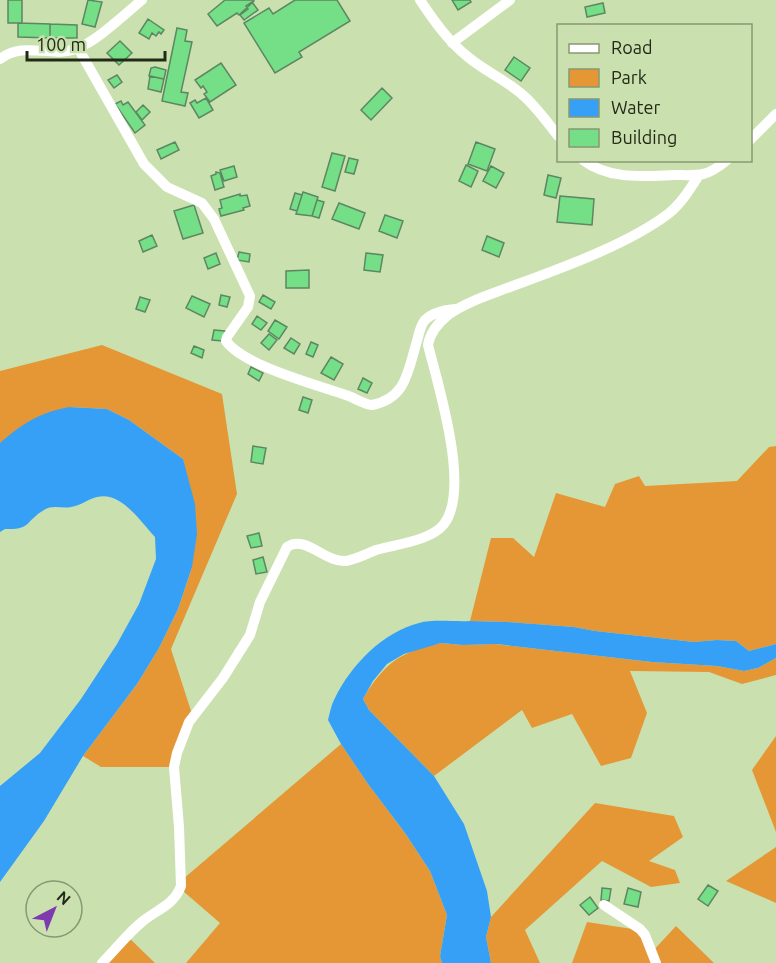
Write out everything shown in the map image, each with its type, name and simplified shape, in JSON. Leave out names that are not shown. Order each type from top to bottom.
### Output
[{"type":"street","points":[[0,59],[16,50],[46,52],[78,48],[142,0]]},
{"type":"street","points":[[420,0],[452,43],[527,99],[557,135]]},
{"type":"street","points":[[452,43],[481,19],[510,0]]},
{"type":"street","points":[[78,48],[144,164],[167,187],[202,203],[214,219],[251,302],[227,337],[228,344],[234,350],[315,386],[372,405],[388,400],[404,384],[424,320],[441,311],[461,308]]},
{"type":"street","points":[[752,138],[776,114]]},
{"type":"street","points":[[587,162],[619,176],[699,175],[714,170],[724,162]]},
{"type":"street","points":[[102,963],[143,921],[168,905],[179,892],[181,886],[179,827],[174,767],[177,753],[189,722],[224,678],[250,636],[260,602],[287,547],[302,543],[332,560],[346,561],[429,534],[443,525],[449,516],[453,493],[454,458],[428,345],[436,326],[449,314],[461,308],[568,265],[648,227],[669,213],[682,200],[699,175]]},
{"type":"street","points":[[604,905],[645,934],[656,963]]},
{"type":"green space","points":[[102,345],[222,394],[237,494],[171,649],[192,714],[170,767],[101,767],[83,756],[137,684],[159,648],[178,609],[192,567],[183,459],[129,420],[107,409],[69,407],[0,443],[0,371]]},
{"type":"green space","points":[[776,446],[776,644],[749,651],[736,641],[694,642],[574,627],[470,621],[491,538],[513,538],[534,557],[556,493],[605,507],[615,484],[639,476],[645,486],[737,481],[769,447]]},
{"type":"green space","points":[[441,643],[495,644],[652,662],[717,666],[744,671],[758,668],[776,658],[776,675],[742,684],[709,672],[630,671],[647,713],[631,758],[601,766],[572,714],[532,728],[522,710],[434,776],[369,710],[363,699],[379,676],[395,660],[415,650]]},
{"type":"green space","points":[[776,736],[776,832],[752,770]]},
{"type":"green space","points":[[341,744],[430,871],[447,915],[440,956],[442,963],[186,963],[220,923],[176,885]]},
{"type":"green space","points":[[595,803],[674,816],[683,837],[649,861],[675,870],[680,883],[651,887],[602,861],[525,930],[540,963],[491,963],[486,937],[491,917]]},
{"type":"green space","points":[[776,847],[776,903],[726,881]]},
{"type":"green space","points":[[587,922],[639,930],[651,953],[676,926],[714,963],[572,963]]},
{"type":"green space","points":[[126,935],[155,963],[97,963]]},
{"type":"water","points":[[69,407],[107,409],[129,420],[183,459],[195,504],[197,534],[192,567],[178,609],[159,648],[137,684],[83,756],[44,821],[0,882],[0,786],[40,753],[81,699],[117,644],[139,604],[156,559],[155,537],[122,503],[106,496],[74,506],[47,508],[28,524],[0,532],[0,443],[32,420],[49,412]]},
{"type":"water","points":[[425,622],[507,622],[574,627],[694,642],[736,641],[749,651],[776,644],[776,658],[758,668],[744,671],[717,666],[652,662],[496,644],[441,643],[404,654],[387,664],[373,681],[363,699],[369,710],[434,776],[464,824],[487,891],[491,917],[486,937],[491,963],[442,963],[440,956],[447,915],[430,871],[368,784],[328,720],[342,686],[359,662],[393,634],[406,627]]},
{"type":"building","points":[[8,0],[22,0],[22,23],[8,23]]},
{"type":"building","points":[[88,0],[102,2],[95,27],[82,24]]},
{"type":"building","points":[[225,0],[254,1],[239,15],[237,13],[217,26],[208,14]]},
{"type":"building","points":[[295,0],[337,0],[350,21],[299,52],[302,57],[275,73],[244,23],[269,8],[273,14]]},
{"type":"building","points":[[452,0],[470,0],[471,2],[458,10]]},
{"type":"building","points":[[252,2],[258,10],[244,20],[240,15],[248,9],[246,6]]},
{"type":"building","points":[[603,3],[605,13],[587,17],[585,7]]},
{"type":"building","points":[[148,19],[164,30],[156,36],[152,33],[149,39],[139,33]]},
{"type":"building","points":[[18,23],[50,24],[50,38],[18,37]]},
{"type":"building","points":[[50,24],[77,25],[77,38],[50,38]]},
{"type":"building","points":[[177,28],[187,30],[185,41],[192,42],[181,92],[188,93],[185,106],[162,101]]},
{"type":"building","points":[[120,41],[132,53],[119,65],[107,53]]},
{"type":"building","points":[[514,57],[530,68],[521,81],[505,70]]},
{"type":"building","points":[[221,63],[236,85],[210,102],[204,94],[207,92],[203,86],[201,88],[195,80]]},
{"type":"building","points":[[151,68],[166,70],[164,79],[149,76]]},
{"type":"building","points":[[117,75],[122,82],[114,88],[108,80]]},
{"type":"building","points":[[150,76],[164,79],[161,92],[148,89]]},
{"type":"building","points":[[382,88],[392,98],[371,120],[361,110]]},
{"type":"building","points":[[206,98],[213,110],[199,118],[190,103],[195,100],[197,103]]},
{"type":"building","points":[[121,101],[123,105],[128,102],[145,125],[135,133],[115,104]]},
{"type":"building","points":[[143,105],[150,112],[142,120],[136,112]]},
{"type":"building","points":[[175,142],[179,150],[161,159],[157,150]]},
{"type":"building","points":[[476,142],[495,149],[487,171],[468,164]]},
{"type":"building","points":[[332,153],[345,156],[335,191],[322,187]]},
{"type":"building","points":[[349,158],[358,160],[354,174],[345,172]]},
{"type":"building","points":[[466,165],[478,171],[471,187],[459,181]]},
{"type":"building","points":[[234,166],[237,177],[224,181],[220,170]]},
{"type":"building","points":[[491,166],[504,173],[496,188],[483,181]]},
{"type":"building","points":[[216,172],[220,173],[224,187],[215,190],[211,176]]},
{"type":"building","points":[[548,175],[561,178],[556,198],[544,195]]},
{"type":"building","points":[[303,192],[318,197],[312,216],[296,214]]},
{"type":"building","points":[[295,193],[302,195],[297,211],[290,209]]},
{"type":"building","points":[[240,194],[240,196],[247,195],[250,206],[243,208],[244,210],[221,216],[220,200]]},
{"type":"building","points":[[560,196],[594,199],[592,225],[557,222]]},
{"type":"building","points":[[317,200],[324,202],[319,218],[312,216]]},
{"type":"building","points":[[339,203],[365,213],[359,229],[332,219]]},
{"type":"building","points":[[194,205],[203,233],[183,239],[174,211]]},
{"type":"building","points":[[385,215],[403,221],[397,238],[379,231]]},
{"type":"building","points":[[152,235],[157,246],[143,252],[139,241]]},
{"type":"building","points":[[487,236],[504,243],[499,257],[482,250]]},
{"type":"building","points":[[239,252],[250,254],[249,262],[237,260]]},
{"type":"building","points":[[216,253],[220,264],[208,269],[204,258]]},
{"type":"building","points":[[366,253],[383,255],[380,272],[364,270]]},
{"type":"building","points":[[309,270],[309,288],[286,288],[286,271]]},
{"type":"building","points":[[221,295],[230,297],[227,307],[219,305]]},
{"type":"building","points":[[263,295],[275,302],[271,309],[259,302]]},
{"type":"building","points":[[192,296],[210,304],[204,317],[186,308]]},
{"type":"building","points":[[140,297],[150,300],[145,312],[136,309]]},
{"type":"building","points":[[257,316],[267,323],[261,330],[252,324]]},
{"type":"building","points":[[275,320],[287,327],[279,339],[268,331]]},
{"type":"building","points":[[214,330],[225,331],[223,341],[212,340]]},
{"type":"building","points":[[269,334],[277,340],[269,350],[261,343]]},
{"type":"building","points":[[291,338],[300,344],[294,354],[284,348]]},
{"type":"building","points":[[311,342],[318,345],[313,357],[306,354]]},
{"type":"building","points":[[194,346],[204,350],[202,358],[191,353]]},
{"type":"building","points":[[331,357],[343,364],[334,380],[321,373]]},
{"type":"building","points":[[251,367],[263,373],[259,381],[248,374]]},
{"type":"building","points":[[363,378],[372,383],[367,393],[358,389]]},
{"type":"building","points":[[303,397],[312,400],[308,413],[299,410]]},
{"type":"building","points":[[253,446],[266,448],[263,464],[251,462]]},
{"type":"building","points":[[259,533],[262,546],[251,548],[247,536]]},
{"type":"building","points":[[263,557],[267,572],[256,574],[253,560]]},
{"type":"building","points":[[708,885],[718,891],[708,906],[698,899]]},
{"type":"building","points":[[602,888],[611,889],[609,901],[601,900]]},
{"type":"building","points":[[628,888],[641,892],[638,907],[624,904]]},
{"type":"building","points":[[590,897],[598,908],[589,915],[580,905]]}]
